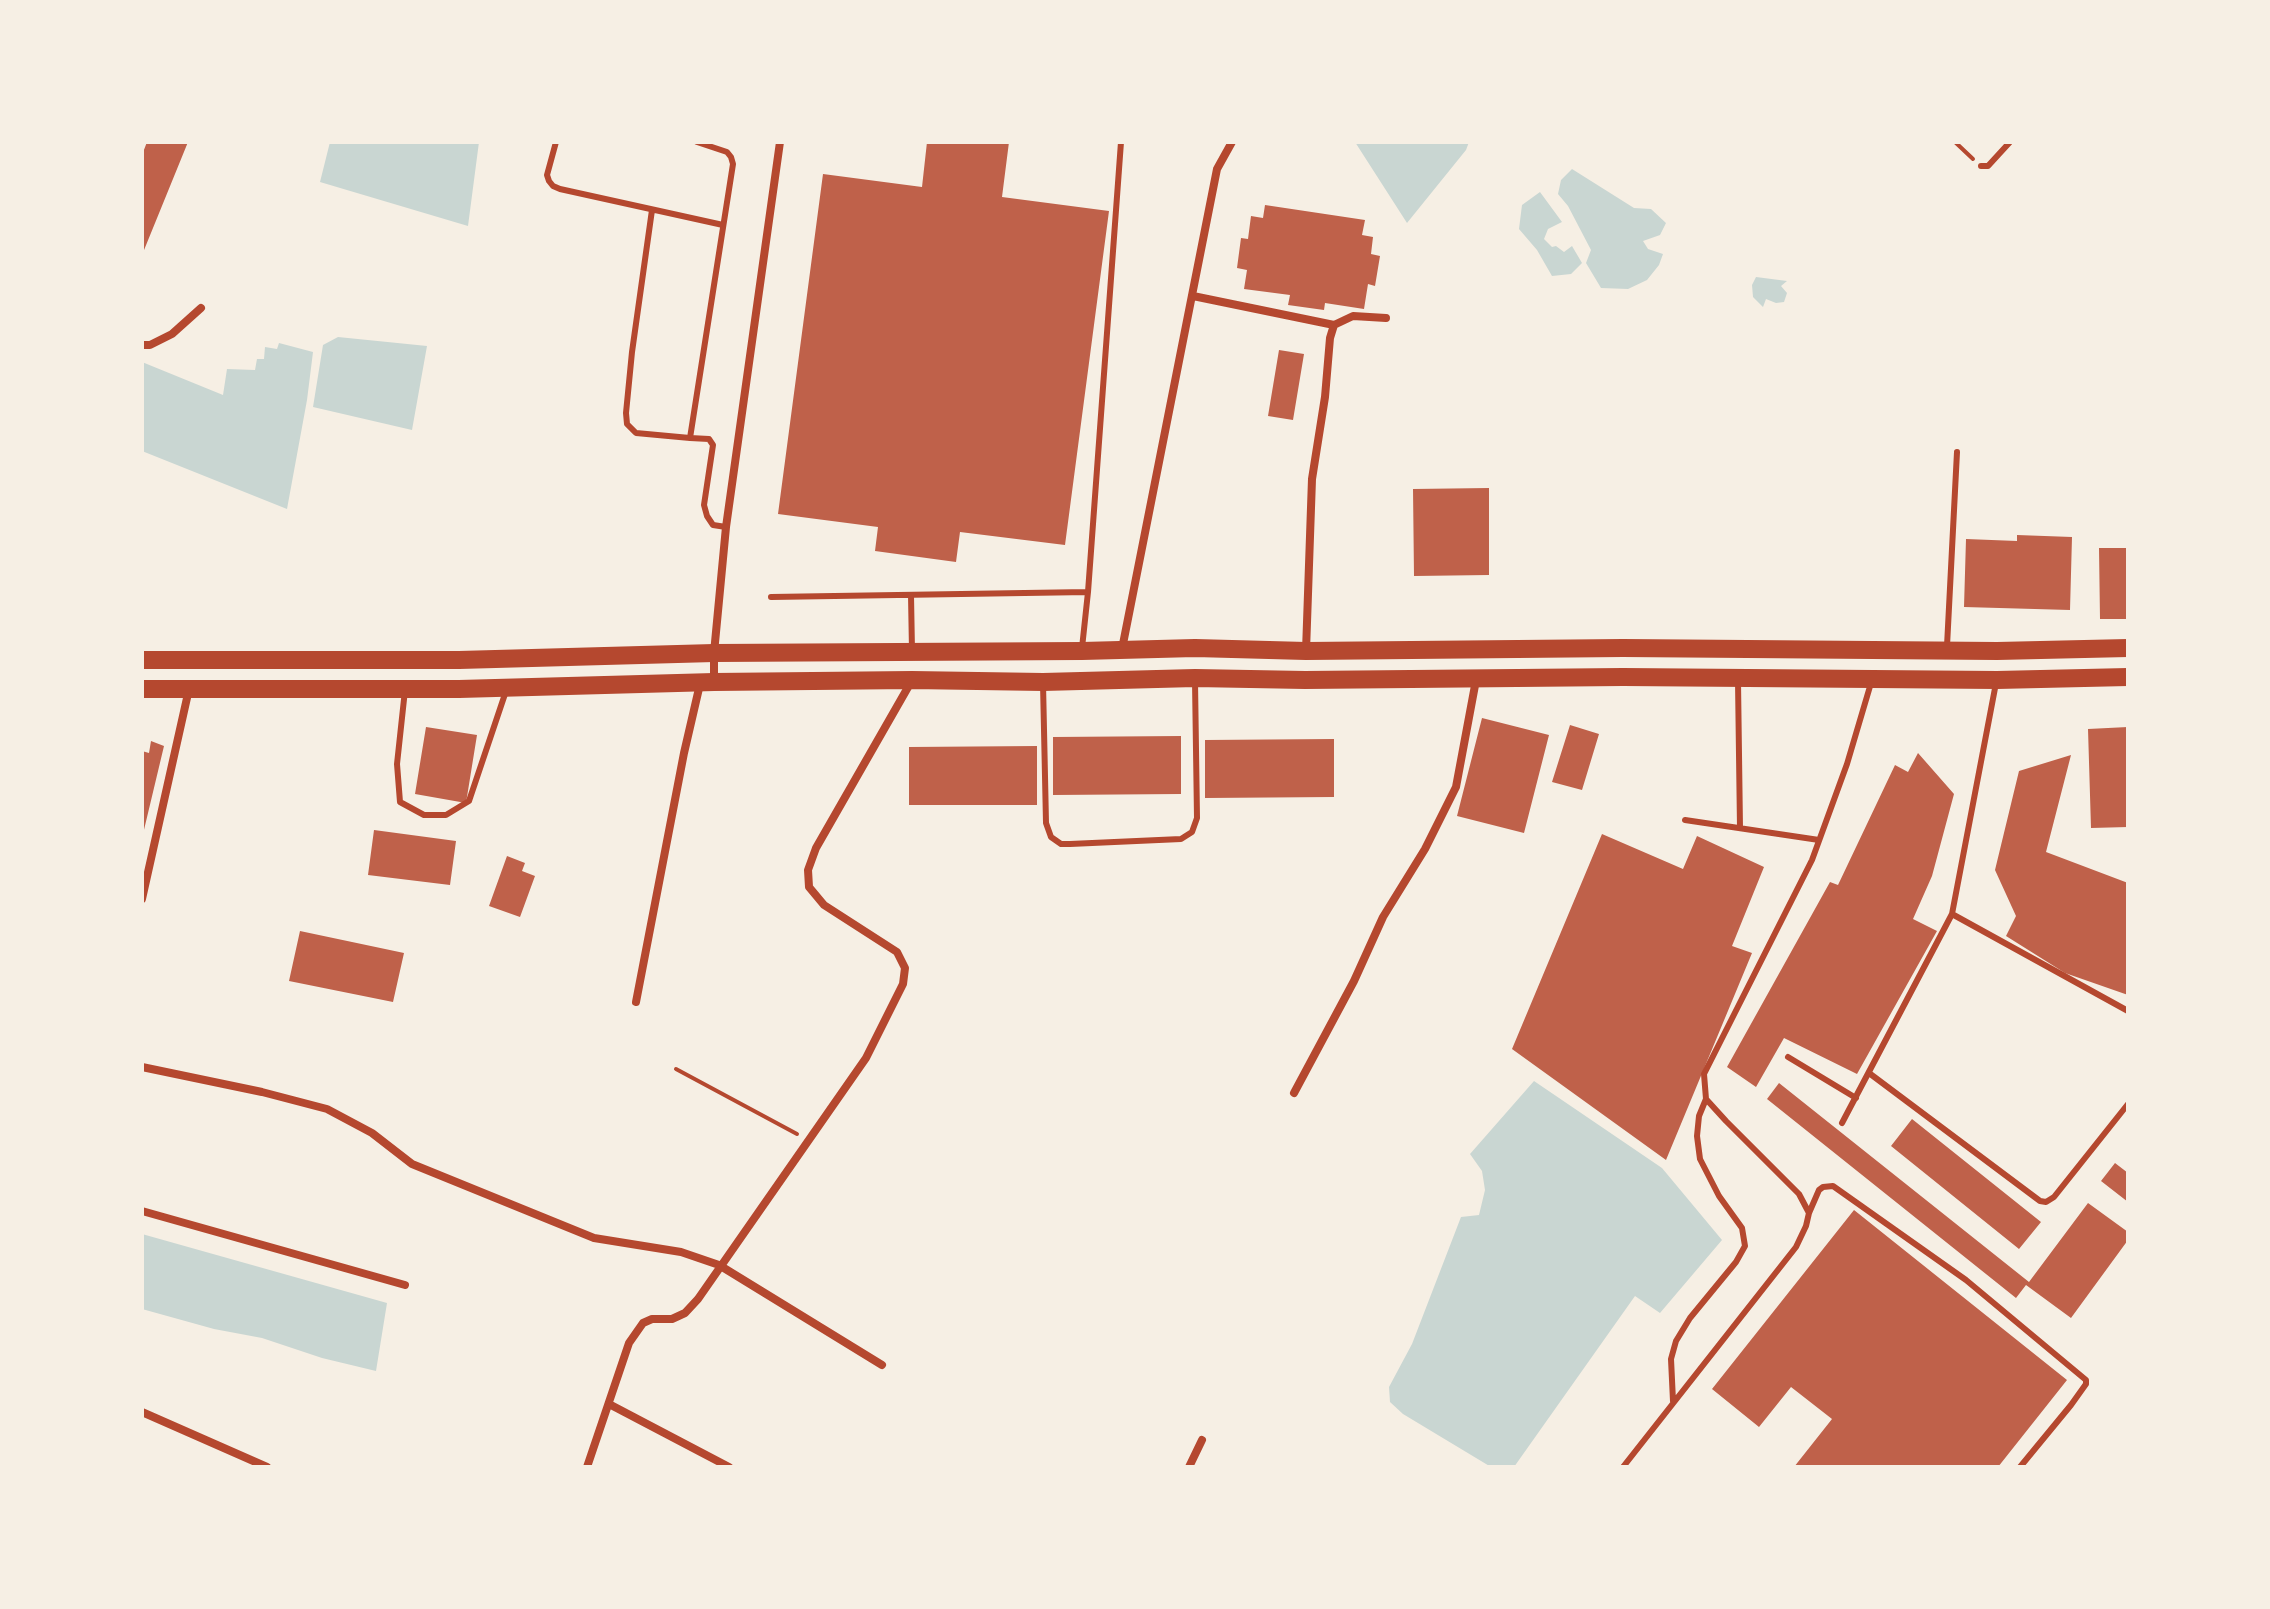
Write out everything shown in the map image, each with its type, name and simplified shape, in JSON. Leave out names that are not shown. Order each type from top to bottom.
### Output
[{"type":"highway","points":[[142,660],[459,660],[714,653],[1195,648],[1306,651],[2128,648]]},
{"type":"highway","points":[[142,689],[508,688],[707,682],[1043,682],[1195,678],[1997,680],[2128,677]]},
{"type":"street","points":[[636,1002],[684,753],[714,653],[726,527],[780,142]]},
{"type":"street","points":[[1121,650],[1217,169],[1232,142]]},
{"type":"street","points":[[1193,296],[1334,325],[1353,316],[1386,318]]},
{"type":"street","points":[[142,345],[150,345],[172,334],[201,308]]},
{"type":"street","points":[[1306,651],[1312,479],[1334,325]]},
{"type":"street","points":[[1294,1093],[1354,981],[1383,917],[1425,849],[1456,787],[1476,679]]},
{"type":"street","points":[[587,1467],[629,1343],[643,1323],[652,1319],[672,1319],[685,1313],[698,1299],[866,1058],[903,984],[905,968],[897,952],[824,905],[809,887],[808,870],[816,848],[912,680]]},
{"type":"street","points":[[142,899],[189,688]]},
{"type":"street","points":[[142,1067],[327,1109],[372,1133],[412,1164],[594,1238],[681,1252],[719,1265],[882,1365]]},
{"type":"street","points":[[142,1211],[405,1285]]},
{"type":"street","points":[[609,1404],[729,1467]]},
{"type":"street","points":[[142,1412],[267,1467]]},
{"type":"street","points":[[1189,1467],[1202,1440]]},
{"type":"lane","points":[[556,142],[547,175],[553,186],[723,225]]},
{"type":"lane","points":[[690,438],[733,164],[727,152],[697,142]]},
{"type":"lane","points":[[1082,651],[1121,142]]},
{"type":"lane","points":[[1981,166],[1988,166],[2010,142]]},
{"type":"lane","points":[[652,210],[632,352],[627,424],[636,433],[709,439],[713,445],[704,505],[713,525],[726,527]]},
{"type":"lane","points":[[1947,650],[1957,452]]},
{"type":"lane","points":[[771,597],[1088,592]]},
{"type":"lane","points":[[911,595],[912,651]]},
{"type":"lane","points":[[1043,682],[1046,823],[1051,837],[1061,844],[1070,844],[1181,839],[1192,832],[1197,818],[1195,678]]},
{"type":"lane","points":[[1738,678],[1740,828]]},
{"type":"lane","points":[[1674,1403],[1671,1359],[1676,1341],[1745,1246],[1742,1228],[1719,1196],[1700,1159],[1697,1136],[1699,1116],[1706,1099],[1704,1074],[1812,860],[1847,764],[1872,679]]},
{"type":"lane","points":[[1842,1123],[1952,914],[1997,680]]},
{"type":"lane","points":[[405,689],[397,764],[400,802],[424,815],[446,815],[469,801],[508,688]]},
{"type":"lane","points":[[1685,820],[1819,840]]},
{"type":"lane","points":[[1952,914],[2128,1011]]},
{"type":"lane","points":[[1788,1057],[1856,1098]]},
{"type":"lane","points":[[1869,1073],[2040,1201],[2046,1202],[2054,1197],[2128,1104]]},
{"type":"lane","points":[[1706,1099],[1799,1194],[1809,1213]]},
{"type":"lane","points":[[1623,1467],[1796,1247],[1819,1190],[1828,1185],[1966,1280],[2086,1380],[2071,1405],[2020,1467]]},
{"type":"path","points":[[1955,142],[1981,166]]},
{"type":"path","points":[[676,1069],[809,1141]]},
{"type":"shaded area","points":[[330,142],[479,142],[468,226],[320,182]]},
{"type":"shaded area","points":[[1355,142],[1469,142],[1466,150],[1407,223]]},
{"type":"shaded area","points":[[1572,169],[1634,208],[1651,209],[1666,223],[1660,235],[1643,241],[1648,249],[1663,254],[1647,280],[1628,289],[1601,288],[1586,263],[1591,250],[1568,206],[1558,194],[1561,180]]},
{"type":"shaded area","points":[[1540,192],[1562,222],[1548,229],[1544,239],[1564,252],[1572,246],[1582,263],[1571,274],[1552,276],[1537,250],[1519,229],[1522,205]]},
{"type":"shaded area","points":[[1756,277],[1787,281],[1781,286],[1787,293],[1784,302],[1766,299],[1763,307],[1753,297],[1752,285]]},
{"type":"shaded area","points":[[338,337],[427,346],[412,430],[313,407],[323,345]]},
{"type":"shaded area","points":[[279,343],[313,352],[287,509],[142,451],[142,362],[223,395],[227,369],[255,370],[257,359],[264,359],[265,347],[277,349]]},
{"type":"shaded area","points":[[1534,1081],[1662,1168],[1722,1240],[1660,1313],[1635,1296],[1514,1467],[1491,1467],[1403,1414],[1390,1402],[1389,1387],[1412,1344],[1461,1217],[1479,1215],[1485,1190],[1482,1171],[1470,1154]]},
{"type":"shaded area","points":[[142,1234],[387,1303],[376,1371],[322,1358],[262,1338],[214,1329],[142,1309]]},
{"type":"building","points":[[147,142],[188,142],[142,255],[142,155]]},
{"type":"building","points":[[927,142],[1009,142],[1002,197],[1109,211],[1065,545],[960,532],[956,562],[875,551],[878,527],[778,514],[823,174],[922,187]]},
{"type":"building","points":[[1265,205],[1365,220],[1362,235],[1373,237],[1371,254],[1380,256],[1375,286],[1368,284],[1364,309],[1325,303],[1324,310],[1288,305],[1290,295],[1244,289],[1247,270],[1237,268],[1241,238],[1248,239],[1251,216],[1263,218]]},
{"type":"building","points":[[1279,350],[1304,354],[1293,420],[1268,416]]},
{"type":"building","points":[[1489,488],[1489,575],[1414,576],[1413,489]]},
{"type":"building","points":[[2017,535],[2072,537],[2070,610],[1964,607],[1966,539],[2017,541]]},
{"type":"building","points":[[2099,548],[2128,548],[2128,619],[2100,619]]},
{"type":"building","points":[[1482,718],[1549,735],[1524,833],[1457,816]]},
{"type":"building","points":[[1570,725],[1599,734],[1582,790],[1552,782]]},
{"type":"building","points":[[426,727],[477,735],[466,803],[415,794]]},
{"type":"building","points":[[2128,727],[2128,827],[2091,828],[2088,729]]},
{"type":"building","points":[[1181,736],[1181,794],[1053,795],[1053,737]]},
{"type":"building","points":[[1334,739],[1334,797],[1205,798],[1205,740]]},
{"type":"building","points":[[151,741],[164,746],[143,834],[142,751],[149,753]]},
{"type":"building","points":[[1037,746],[1037,805],[909,805],[909,747]]},
{"type":"building","points":[[1918,753],[1954,794],[1932,876],[1913,919],[1937,931],[1857,1074],[1784,1038],[1756,1087],[1727,1067],[1830,882],[1838,885],[1895,765],[1908,772]]},
{"type":"building","points":[[2071,755],[2046,852],[2128,883],[2128,995],[2065,973],[2006,936],[2016,916],[1995,870],[2019,771]]},
{"type":"building","points":[[374,830],[456,841],[450,885],[368,875]]},
{"type":"building","points":[[1602,834],[1683,869],[1697,836],[1764,867],[1732,946],[1752,953],[1666,1160],[1512,1049]]},
{"type":"building","points":[[507,856],[525,863],[522,871],[535,876],[520,917],[489,906]]},
{"type":"building","points":[[300,931],[404,953],[393,1002],[289,981]]},
{"type":"building","points":[[1779,1083],[2029,1282],[2088,1203],[2128,1232],[2128,1240],[2071,1318],[2026,1285],[2016,1298],[1767,1099]]},
{"type":"building","points":[[1912,1119],[2041,1222],[2019,1249],[1891,1146]]},
{"type":"building","points":[[2115,1163],[2128,1173],[2128,1202],[2101,1181]]},
{"type":"building","points":[[1854,1210],[2067,1380],[1998,1467],[1794,1467],[1832,1419],[1791,1387],[1759,1427],[1712,1389]]}]
